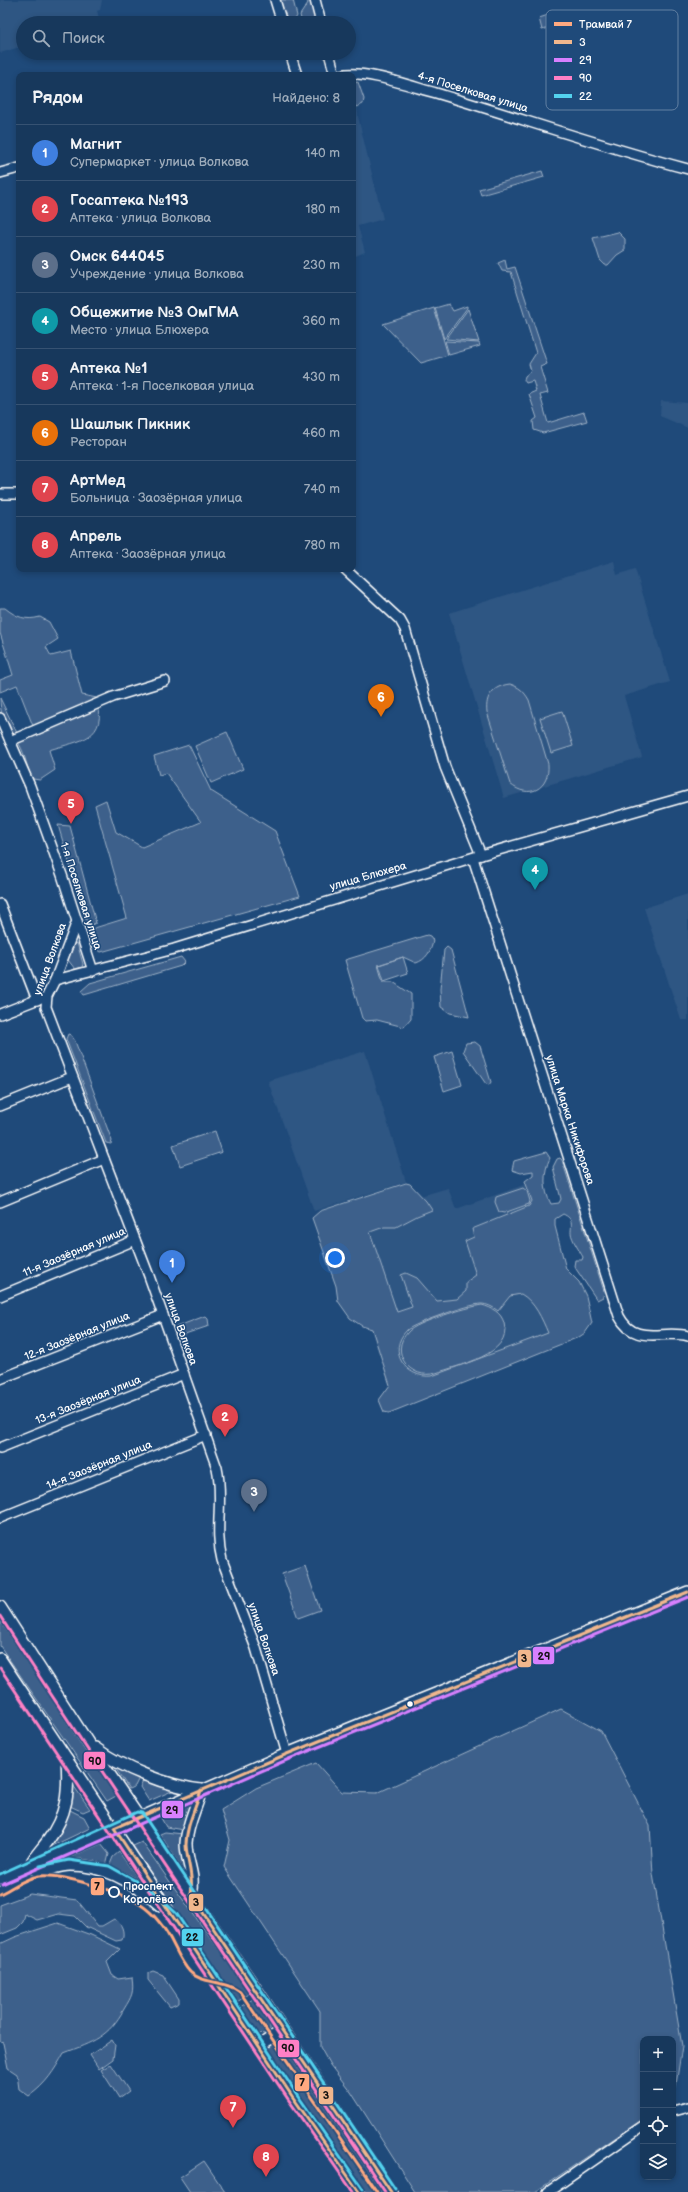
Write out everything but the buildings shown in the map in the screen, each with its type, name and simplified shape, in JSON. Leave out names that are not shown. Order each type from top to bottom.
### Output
[{"type":"main road","points":[[0,1879],[201,1790],[287,1754],[688,1592]]},
{"type":"main road","points":[[0,1607],[88,1743],[391,2192]]},
{"type":"main road","points":[[0,1659],[259,2046],[359,2192]]},
{"type":"main road","points":[[88,1743],[111,1758],[144,1773],[184,1788],[201,1790]]},
{"type":"main road","points":[[29,1867],[54,1831],[66,1808],[68,1788],[66,1757]]},
{"type":"main road","points":[[191,1895],[194,1884],[187,1858],[187,1833],[189,1821],[201,1790]]},
{"type":"main road","points":[[29,1867],[39,1871],[70,1865],[107,1871],[130,1882],[147,1893],[173,1917]]},
{"type":"main road","points":[[259,2046],[283,2030]]},
{"type":"street","points":[[275,0],[280,16]]},
{"type":"street","points":[[315,0],[319,16]]},
{"type":"street","points":[[292,60],[296,72]]},
{"type":"street","points":[[331,60],[334,72]]},
{"type":"street","name":"4-я Поселковая улица","points":[[356,73],[416,88],[688,169]]},
{"type":"street","points":[[0,173],[16,169]]},
{"type":"street","points":[[0,494],[16,494]]},
{"type":"street","name":"улица Марка Никифорова","points":[[348,572],[400,620],[406,629],[445,767],[477,856],[619,1316],[625,1326],[641,1334],[651,1336],[681,1334],[688,1336]]},
{"type":"street","points":[[10,741],[112,697],[165,681]]},
{"type":"street","name":"1-я Поселковая улица","points":[[0,718],[32,794],[93,971]]},
{"type":"street","name":"улица Блюхера","points":[[55,980],[174,949],[477,856],[688,796]]},
{"type":"street","points":[[0,904],[3,920],[37,1000]]},
{"type":"street","name":"улица Волкова","points":[[77,921],[55,980],[46,996],[46,1007],[135,1240],[206,1435],[220,1479],[221,1490],[218,1533],[222,1560],[256,1648],[287,1754]]},
{"type":"street","points":[[0,1014],[46,996]]},
{"type":"street","points":[[0,1106],[72,1077]]},
{"type":"street","points":[[0,1202],[104,1159]]},
{"type":"street","name":"11-я Заозёрная улица","points":[[0,1296],[135,1240]]},
{"type":"street","name":"12-я Заозёрная улица","points":[[0,1379],[163,1315]]},
{"type":"street","name":"13-я Заозёрная улица","points":[[0,1448],[184,1374]]},
{"type":"street","name":"14-я Заозёрная улица","points":[[0,1518],[206,1435]]},
{"type":"street","points":[[676,2112],[687,2110]]},
{"type":"street","points":[[548,2192],[640,2128]]},
{"type":"shaded area","points":[[0,0],[102,0],[100,10],[97,11],[98,16],[16,16],[16,48],[0,53]]},
{"type":"shaded area","points":[[278,0],[293,0],[297,16],[283,16]]},
{"type":"shaded area","points":[[307,0],[312,0],[316,16],[300,16],[308,3]]},
{"type":"shaded area","points":[[546,16],[546,29],[542,30],[539,18]]},
{"type":"shaded area","points":[[356,82],[358,82],[364,99],[363,104],[357,107],[358,117],[383,219],[358,226],[365,252],[356,256]]},
{"type":"shaded area","points":[[356,82],[358,82],[364,99],[363,104],[357,107],[356,106]]},
{"type":"shaded area","points":[[542,171],[544,177],[481,195],[479,189]]},
{"type":"shaded area","points":[[618,232],[625,239],[625,250],[617,255],[608,265],[605,265],[600,260],[593,238]]},
{"type":"shaded area","points":[[505,260],[507,269],[515,267],[547,364],[540,367],[548,393],[540,395],[548,423],[584,412],[587,421],[543,433],[534,430],[533,421],[537,418],[529,394],[536,391],[533,381],[526,383],[524,380],[525,376],[531,371],[529,364],[536,353],[511,272],[502,271],[498,263]]},
{"type":"shaded area","points":[[449,304],[453,311],[467,306],[467,308],[444,339],[435,308]]},
{"type":"shaded area","points":[[434,308],[448,355],[421,363],[383,324]]},
{"type":"shaded area","points":[[468,309],[479,342],[446,339]]},
{"type":"shaded area","points":[[445,341],[479,343],[480,346],[449,355]]},
{"type":"shaded area","points":[[661,401],[688,403],[688,428],[660,416]]},
{"type":"shaded area","points":[[614,561],[617,575],[635,569],[670,682],[624,696],[642,757],[504,798],[449,613]]},
{"type":"shaded area","points":[[0,608],[5,608],[13,614],[21,617],[30,619],[40,617],[49,622],[58,639],[46,647],[51,656],[71,651],[82,695],[97,698],[99,722],[95,730],[89,736],[72,744],[49,750],[55,770],[40,780],[33,779],[19,744],[5,726],[2,717],[0,698],[17,733],[33,726],[17,685],[0,692],[0,680],[13,675],[0,633]]},
{"type":"shaded area","points":[[510,684],[521,690],[529,700],[548,764],[546,780],[542,786],[531,791],[517,789],[510,784],[487,712],[487,701],[491,693],[499,687]]},
{"type":"shaded area","points":[[562,711],[573,746],[551,753],[540,718]]},
{"type":"shaded area","points":[[227,732],[243,769],[211,783],[195,746]]},
{"type":"shaded area","points":[[189,745],[211,791],[275,831],[300,896],[101,952],[92,946],[85,937],[88,930],[127,918],[95,805],[106,800],[116,832],[142,847],[201,822],[166,773],[159,775],[154,756]]},
{"type":"shaded area","points":[[58,825],[70,826],[96,923],[91,925],[86,920]]},
{"type":"shaded area","points":[[688,894],[688,1020],[681,1020],[644,908]]},
{"type":"shaded area","points":[[427,935],[433,940],[428,954],[420,962],[416,963],[403,957],[378,965],[383,982],[393,982],[411,994],[411,1019],[404,1027],[377,1020],[365,1021],[362,1018],[345,960]]},
{"type":"shaded area","points":[[77,943],[83,964],[82,967],[75,969],[68,960],[74,944]]},
{"type":"shaded area","points":[[447,947],[451,950],[469,1017],[450,1013],[441,1007],[440,989],[444,950]]},
{"type":"shaded area","points":[[181,957],[185,962],[181,966],[84,995],[81,991],[90,983]]},
{"type":"shaded area","points":[[403,957],[408,973],[384,981],[379,965]]},
{"type":"shaded area","points":[[68,1034],[71,1035],[75,1041],[112,1141],[111,1144],[106,1143],[66,1039]]},
{"type":"shaded area","points":[[475,1042],[480,1046],[491,1082],[489,1085],[486,1084],[463,1051],[466,1043]]},
{"type":"shaded area","points":[[365,1051],[406,1182],[314,1211],[268,1081]]},
{"type":"shaded area","points":[[452,1051],[462,1085],[444,1091],[434,1057]]},
{"type":"shaded area","points":[[215,1131],[222,1152],[180,1166],[173,1145]]},
{"type":"shaded area","points":[[546,1152],[550,1158],[546,1169],[545,1187],[551,1204],[559,1203],[561,1199],[553,1167],[557,1159],[560,1158],[562,1160],[604,1291],[603,1297],[597,1300],[574,1266],[575,1260],[582,1260],[583,1257],[572,1236],[569,1218],[563,1214],[555,1219],[555,1226],[566,1269],[579,1282],[586,1296],[592,1323],[585,1333],[579,1337],[389,1413],[384,1412],[379,1400],[390,1385],[372,1329],[362,1326],[350,1318],[338,1301],[336,1286],[312,1218],[320,1211],[406,1183],[410,1184],[426,1201],[432,1210],[396,1227],[384,1227],[370,1232],[397,1312],[412,1307],[401,1275],[406,1273],[417,1278],[437,1301],[457,1299],[466,1291],[466,1282],[476,1275],[465,1241],[474,1237],[472,1229],[529,1206],[532,1201],[525,1181],[533,1175],[533,1171],[521,1173],[512,1170],[514,1161]],"holes":[[[521,1294],[526,1297],[538,1311],[548,1333],[432,1376],[423,1376],[414,1373],[402,1362],[399,1355],[398,1346],[401,1338],[407,1330],[412,1327],[443,1314],[475,1305],[485,1305],[498,1311],[510,1296]]]},
{"type":"shaded area","points":[[537,1180],[579,1333],[394,1400],[335,1221],[448,1188],[456,1209]]},
{"type":"shaded area","points":[[523,1188],[527,1191],[530,1201],[529,1204],[504,1213],[499,1212],[495,1202],[496,1197]]},
{"type":"shaded area","points":[[482,1305],[496,1311],[503,1319],[504,1323],[505,1334],[500,1343],[492,1351],[470,1362],[436,1373],[418,1373],[405,1363],[401,1356],[400,1348],[402,1340],[413,1328],[443,1316]]},
{"type":"shaded area","points":[[205,1316],[208,1319],[209,1326],[185,1334],[182,1339],[174,1332],[176,1327]]},
{"type":"shaded area","points":[[305,1566],[320,1610],[298,1618],[282,1574]]},
{"type":"shaded area","points":[[0,1621],[116,1796],[107,1801],[0,1646]]},
{"type":"shaded area","points":[[561,1709],[601,1731],[650,1826],[653,1874],[682,2046],[676,2085],[676,2036],[640,2036],[640,2121],[535,2192],[415,2192],[351,2092],[330,2065],[320,2047],[320,2011],[224,1867],[230,1840],[221,1810],[256,1788],[316,1763],[342,1792],[377,1793]]},
{"type":"shaded area","points":[[112,1763],[140,1776],[135,1786],[129,1789]]},
{"type":"shaded area","points":[[144,1778],[174,1790],[149,1801],[140,1787]]},
{"type":"shaded area","points":[[73,1785],[90,1809],[83,1812],[70,1806]]},
{"type":"shaded area","points":[[192,1802],[183,1830],[166,1827],[160,1816]]},
{"type":"shaded area","points":[[70,1810],[84,1817],[90,1828],[44,1850],[63,1824]]},
{"type":"shaded area","points":[[165,1832],[183,1834],[182,1853],[186,1874],[160,1834]]},
{"type":"shaded area","points":[[142,1842],[249,1994],[237,2002],[133,1846]]},
{"type":"shaded area","points":[[101,1844],[109,1854],[106,1866],[64,1860]]},
{"type":"shaded area","points":[[119,1852],[140,1882],[109,1867],[113,1857]]},
{"type":"shaded area","points":[[30,1894],[77,1900],[98,1926],[102,1926],[114,1919],[117,1921],[122,1928],[122,1940],[116,1941],[86,1927],[75,1916],[58,1914],[37,1920],[25,1914],[23,1922],[17,1928],[0,1935],[0,1905]]},
{"type":"shaded area","points":[[58,1923],[91,1935],[120,1949],[107,1962],[112,1975],[118,1979],[132,1977],[132,1994],[118,2018],[106,2032],[92,2042],[64,2053],[49,2077],[29,2096],[19,2089],[17,2074],[8,2068],[3,2043],[0,2042],[0,1944],[15,1937]]},
{"type":"shaded area","points":[[153,1971],[163,1975],[179,1999],[179,2003],[170,2007],[148,1980],[148,1973]]},
{"type":"shaded area","points":[[253,1999],[270,2025],[270,2029],[265,2034],[257,2033],[240,2007]]},
{"type":"shaded area","points":[[112,2040],[115,2045],[113,2059],[99,2069],[90,2055]]},
{"type":"shaded area","points":[[274,2041],[281,2042],[382,2192],[366,2192],[269,2050],[271,2043]]},
{"type":"shaded area","points":[[111,2064],[129,2091],[119,2098],[101,2070]]},
{"type":"shaded area","points":[[204,2161],[225,2192],[190,2192],[180,2177]]},
{"type":"tram line","name":"7","points":[[0,1894],[34,1877],[61,1877],[117,1893],[129,1898],[147,1909],[164,1929],[190,1972],[195,1976],[234,1988],[240,1992],[377,2192]]},
{"type":"transit line","name":"3","points":[[359,2192],[292,2096],[114,1828],[287,1754],[688,1592]]},
{"type":"transit line","name":"29","points":[[2,1884],[289,1759],[688,1597]]},
{"type":"transit line","name":"90","points":[[0,1616],[143,1833],[385,2192]]},
{"type":"transit line","name":"90","points":[[0,1668],[288,2099],[353,2192]]},
{"type":"transit line","name":"3","points":[[201,1790],[189,1824],[186,1838],[192,1882],[191,1895],[391,2192]]},
{"type":"transit line","name":"22","points":[[0,1874],[137,1812],[142,1813],[395,2189]]},
{"type":"transit line","name":"22","points":[[40,1866],[69,1860],[109,1866],[150,1889],[176,1913],[296,2093],[363,2189]]},
{"type":"place","name":"Шашлык Пикник","points":[[381,717]]},
{"type":"place","name":"Аптека №1","points":[[71,824]]},
{"type":"place","name":"Общежитие №3 ОмГМА","points":[[535,890]]},
{"type":"place","name":"Магнит","points":[[172,1283]]},
{"type":"place","name":"Госаптека №193","points":[[225,1437]]},
{"type":"place","name":"Омск 644045","points":[[254,1512]]},
{"type":"place","name":"Проспект Королёва","points":[[114,1892]]},
{"type":"place","name":"АртМед","points":[[233,2128]]},
{"type":"place","name":"Апрель","points":[[266,2177]]}]
